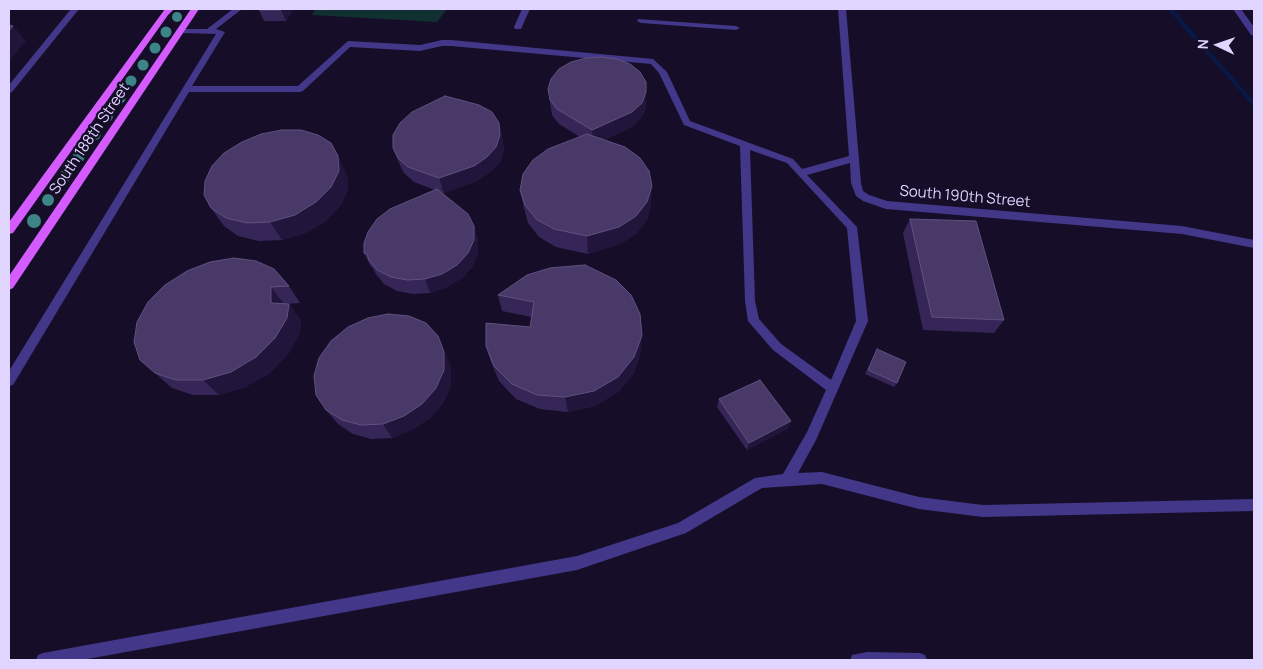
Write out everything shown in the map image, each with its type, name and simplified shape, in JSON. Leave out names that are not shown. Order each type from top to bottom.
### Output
[{"type":"main road","name":"South 188th Street","points":[[9,230],[170,9]]},
{"type":"main road","name":"South 188th Street","points":[[9,285],[182,31],[195,9]]},
{"type":"street","points":[[1238,9],[1254,33]]},
{"type":"lane","points":[[9,90],[75,9]]},
{"type":"lane","points":[[208,32],[238,9]]},
{"type":"lane","points":[[518,27],[526,9]]},
{"type":"lane","name":"South 190th Street","points":[[842,9],[856,184],[860,194],[866,198],[886,205],[1182,230],[1254,244]]},
{"type":"lane","points":[[642,22],[736,28]]},
{"type":"lane","points":[[9,381],[221,32],[182,31]]},
{"type":"lane","points":[[186,89],[300,89],[348,44],[420,48],[451,43],[653,62],[664,72],[684,120],[687,123],[790,161],[852,227],[862,321],[812,436],[787,480]]},
{"type":"lane","points":[[745,144],[750,301],[754,321],[777,348],[833,388]]},
{"type":"lane","points":[[800,173],[854,158]]},
{"type":"lane","points":[[43,660],[577,563],[680,528],[760,482],[822,478],[919,503],[983,511],[1254,505]]},
{"type":"lane","points":[[857,660],[920,660]]},
{"type":"green space","points":[[315,9],[447,9],[437,22],[312,15]]},
{"type":"building","points":[[259,9],[282,9],[259,10]]},
{"type":"building","points":[[601,57],[617,59],[630,64],[640,72],[646,82],[646,92],[642,103],[632,112],[592,130],[557,109],[550,100],[548,89],[551,79],[559,69],[571,62]]},
{"type":"building","points":[[445,96],[479,105],[492,112],[499,123],[500,135],[496,147],[487,157],[474,166],[439,178],[408,167],[398,158],[393,148],[393,135],[400,123],[412,112]]},
{"type":"building","points":[[282,130],[301,130],[318,135],[331,143],[338,156],[339,171],[331,187],[316,202],[295,215],[270,222],[247,223],[226,218],[211,208],[204,195],[205,181],[212,166],[224,153],[242,142],[261,134]]},
{"type":"building","points":[[587,134],[625,147],[640,158],[649,171],[652,186],[647,202],[636,216],[619,227],[587,236],[554,229],[536,219],[525,205],[520,190],[523,174],[533,160],[548,149]]},
{"type":"building","points":[[437,189],[468,214],[474,226],[474,240],[468,253],[457,265],[442,274],[425,279],[407,280],[391,277],[377,270],[367,254],[364,253],[364,243],[368,232],[377,219],[390,209]]},
{"type":"building","points":[[910,219],[976,221],[1004,320],[932,317]]},
{"type":"building","points":[[234,258],[256,261],[274,269],[289,286],[271,287],[271,303],[289,304],[287,318],[275,338],[256,357],[231,372],[203,380],[176,380],[155,373],[140,360],[134,342],[137,322],[148,302],[165,285],[187,271],[210,262]]},
{"type":"building","points":[[585,265],[616,280],[631,295],[640,314],[642,335],[634,357],[618,377],[594,391],[565,397],[537,395],[512,384],[494,366],[486,346],[486,323],[530,327],[534,302],[498,295],[527,275],[550,268]]},
{"type":"building","points":[[388,314],[409,316],[426,323],[438,336],[444,352],[444,370],[436,388],[422,404],[404,416],[383,424],[361,425],[342,420],[326,410],[316,395],[314,376],[319,358],[331,341],[348,327],[368,318]]},
{"type":"building","points":[[877,349],[906,362],[897,383],[868,370]]},
{"type":"building","points":[[760,380],[791,421],[749,443],[719,399]]},
{"type":"waterway","points":[[1170,9],[1254,104]]}]
